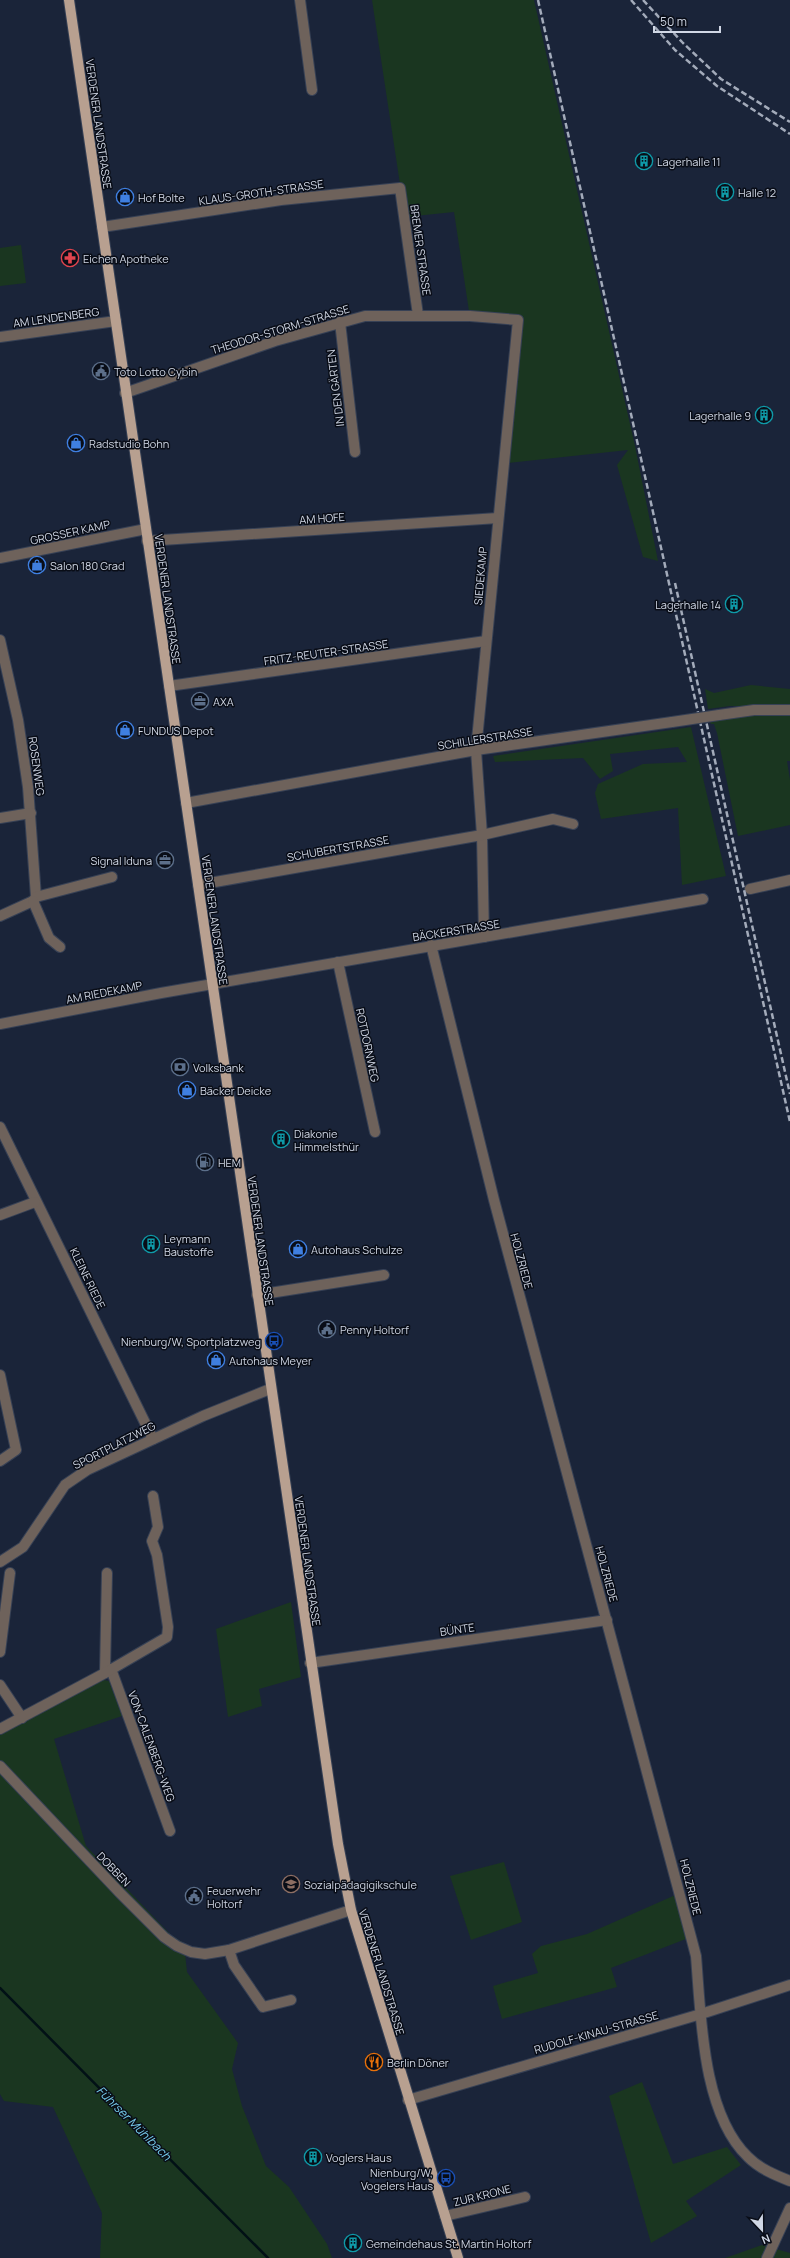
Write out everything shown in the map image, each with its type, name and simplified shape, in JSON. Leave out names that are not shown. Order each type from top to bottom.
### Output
[{"type":"main road","name":"VERDENER LANDSTRASSE","points":[[68,0],[198,884],[270,1389],[338,1844],[351,1910],[408,2100],[458,2258]]},
{"type":"street","points":[[300,0],[312,90]]},
{"type":"street","name":"KLAUS-GROTH-STRASSE","points":[[102,227],[281,200],[400,188]]},
{"type":"street","name":"BREMER STRASSE","points":[[400,188],[418,315]]},
{"type":"street","name":"THEODOR-STORM-STRASSE","points":[[125,393],[275,341],[365,316],[470,316],[518,320]]},
{"type":"street","name":"SIEDEKAMP","points":[[484,937],[482,835],[474,751],[518,320]]},
{"type":"street","name":"AM LENDENBERG","points":[[0,337],[116,321]]},
{"type":"street","name":"IN DEN GÄRTEN","points":[[340,322],[356,452]]},
{"type":"street","name":"AM HOFE","points":[[147,541],[498,518]]},
{"type":"street","name":"GROSSER KAMP","points":[[0,558],[146,529]]},
{"type":"street","name":"ROSENWEG","points":[[0,640],[4,687],[18,720],[31,813],[35,899],[49,938],[60,947]]},
{"type":"street","name":"FRITZ-REUTER-STRASSE","points":[[169,686],[486,641]]},
{"type":"street","name":"SCHILLERSTRASSE","points":[[186,802],[474,751],[754,710],[790,710]]},
{"type":"street","points":[[0,818],[31,813]]},
{"type":"street","points":[[482,835],[553,819],[573,824]]},
{"type":"street","name":"SCHUBERTSTRASSE","points":[[198,884],[482,835]]},
{"type":"street","points":[[0,916],[35,899],[112,877]]},
{"type":"street","points":[[750,889],[790,880]]},
{"type":"street","name":"BÄCKERSTRASSE","points":[[212,985],[431,945],[703,899]]},
{"type":"street","name":"HOLZRIEDE","points":[[431,945],[494,1200],[696,1956],[701,2014],[709,2077],[716,2102],[736,2143],[747,2156],[761,2168],[790,2181]]},
{"type":"street","name":"ROTDORNWEG","points":[[338,962],[375,1132]]},
{"type":"street","name":"AM RIEDEKAMP","points":[[0,1024],[212,985]]},
{"type":"street","name":"KLEINE RIEDE","points":[[0,1127],[31,1190],[35,1202],[54,1236],[153,1439]]},
{"type":"street","points":[[0,1215],[35,1202]]},
{"type":"street","points":[[257,1295],[384,1275]]},
{"type":"street","points":[[0,1375],[16,1450],[0,1461]]},
{"type":"street","name":"SPORTPLATZWEG","points":[[0,1562],[23,1547],[64,1485],[87,1470],[153,1439],[270,1389]]},
{"type":"street","points":[[0,1729],[108,1671],[167,1637],[167,1620],[157,1555],[152,1541],[158,1527],[154,1496]]},
{"type":"street","points":[[0,1652],[10,1573]]},
{"type":"street","name":"VON-CALENBERG-WEG","points":[[107,1573],[108,1671],[170,1831]]},
{"type":"street","name":"BÜNTE","points":[[310,1662],[607,1620]]},
{"type":"street","points":[[0,1685],[22,1718]]},
{"type":"street","name":"DOBBEN","points":[[0,1766],[164,1937],[176,1946],[191,1952],[205,1954],[228,1950],[351,1910]]},
{"type":"street","points":[[228,1950],[234,1965],[263,2008],[291,2000]]},
{"type":"street","name":"RUDOLF-KINAU-STRASSE","points":[[408,2100],[701,2014],[790,1984]]},
{"type":"street","name":"ZUR KRONE","points":[[445,2216],[525,2197]]},
{"type":"street","points":[[767,2258],[790,2208]]},
{"type":"green space","points":[[372,0],[534,0],[635,446],[658,561],[643,557],[617,465],[628,450],[508,463],[523,317],[469,311],[454,212],[405,217]]},
{"type":"green space","points":[[21,245],[26,283],[0,286],[0,248]]},
{"type":"green space","points":[[751,685],[790,689],[790,706],[730,706],[708,709],[705,689],[714,693]]},
{"type":"green space","points":[[749,714],[790,715],[790,761],[787,761],[790,780],[790,825],[738,836],[717,733],[714,724],[711,724],[709,720]]},
{"type":"green space","points":[[691,727],[726,876],[682,885],[678,808],[601,819],[595,793],[598,784],[643,764],[687,762],[678,747],[610,754],[613,771],[600,779],[583,758],[495,762],[493,756]]},
{"type":"green space","points":[[291,1602],[301,1677],[259,1689],[262,1706],[228,1717],[216,1629]]},
{"type":"green space","points":[[103,1680],[109,1681],[122,1716],[54,1739],[86,1846],[171,1935],[184,1943],[187,1972],[238,2043],[232,2069],[242,2106],[266,2166],[289,2187],[327,2244],[332,2258],[100,2258],[102,2213],[53,2107],[4,2101],[0,2094],[0,1735]]},
{"type":"green space","points":[[504,1862],[522,1922],[471,1940],[450,1876]]},
{"type":"green space","points":[[680,1893],[691,1937],[611,1968],[617,1987],[502,2019],[493,1986],[538,1973],[532,1954],[541,1946],[587,1934]]},
{"type":"green space","points":[[642,2082],[673,2164],[727,2147],[741,2165],[686,2201],[697,2216],[651,2243],[609,2096]]},
{"type":"green space","points":[[762,2245],[790,2253],[790,2258],[725,2258]]},
{"type":"waterway","name":"Führser Mühlbach","points":[[0,1988],[268,2258]]},
{"type":"railway","points":[[538,0],[790,1122]]},
{"type":"railway","points":[[631,0],[675,50],[717,86],[790,134]]},
{"type":"railway","points":[[643,0],[683,43],[721,79],[790,122]]},
{"type":"railway","points":[[675,583],[790,1094]]},
{"type":"place","name":"Lagerhalle 11","points":[[644,161]]},
{"type":"place","name":"Halle 12","points":[[725,192]]},
{"type":"place","name":"Hof Bolte","points":[[125,197]]},
{"type":"place","name":"Eichen Apotheke","points":[[70,258]]},
{"type":"place","name":"Toto Lotto Cybin","points":[[101,371]]},
{"type":"place","name":"Lagerhalle 9","points":[[764,415]]},
{"type":"place","name":"Radstudio Bohn","points":[[76,443]]},
{"type":"place","name":"Salon 180 Grad","points":[[37,565]]},
{"type":"place","name":"Lagerhalle 14","points":[[734,604]]},
{"type":"place","name":"AXA","points":[[200,701]]},
{"type":"place","name":"FUNDUS Depot","points":[[125,730]]},
{"type":"place","name":"Signal Iduna","points":[[165,860]]},
{"type":"place","name":"Volksbank","points":[[180,1067]]},
{"type":"place","name":"Bäcker Deicke","points":[[187,1090]]},
{"type":"place","name":"Diakonie Himmelsthür","points":[[281,1139]]},
{"type":"place","name":"HEM","points":[[205,1162]]},
{"type":"place","name":"Leymann Baustoffe","points":[[151,1244]]},
{"type":"place","name":"Autohaus Schulze","points":[[298,1249]]},
{"type":"place","name":"Penny Holtorf","points":[[327,1329]]},
{"type":"place","name":"Nienburg/W, Sportplatzweg","points":[[274,1341]]},
{"type":"place","name":"Autohaus Meyer","points":[[216,1360]]},
{"type":"place","name":"Sozialpädagigikschule","points":[[291,1884]]},
{"type":"place","name":"Feuerwehr Holtorf","points":[[194,1896]]},
{"type":"place","name":"Berlin Döner","points":[[374,2062]]},
{"type":"place","name":"Voglers Haus","points":[[313,2157]]},
{"type":"place","name":"Nienburg/W, Vogelers Haus","points":[[446,2178]]},
{"type":"place","name":"Gemeindehaus St. Martin Holtorf","points":[[353,2243]]}]
